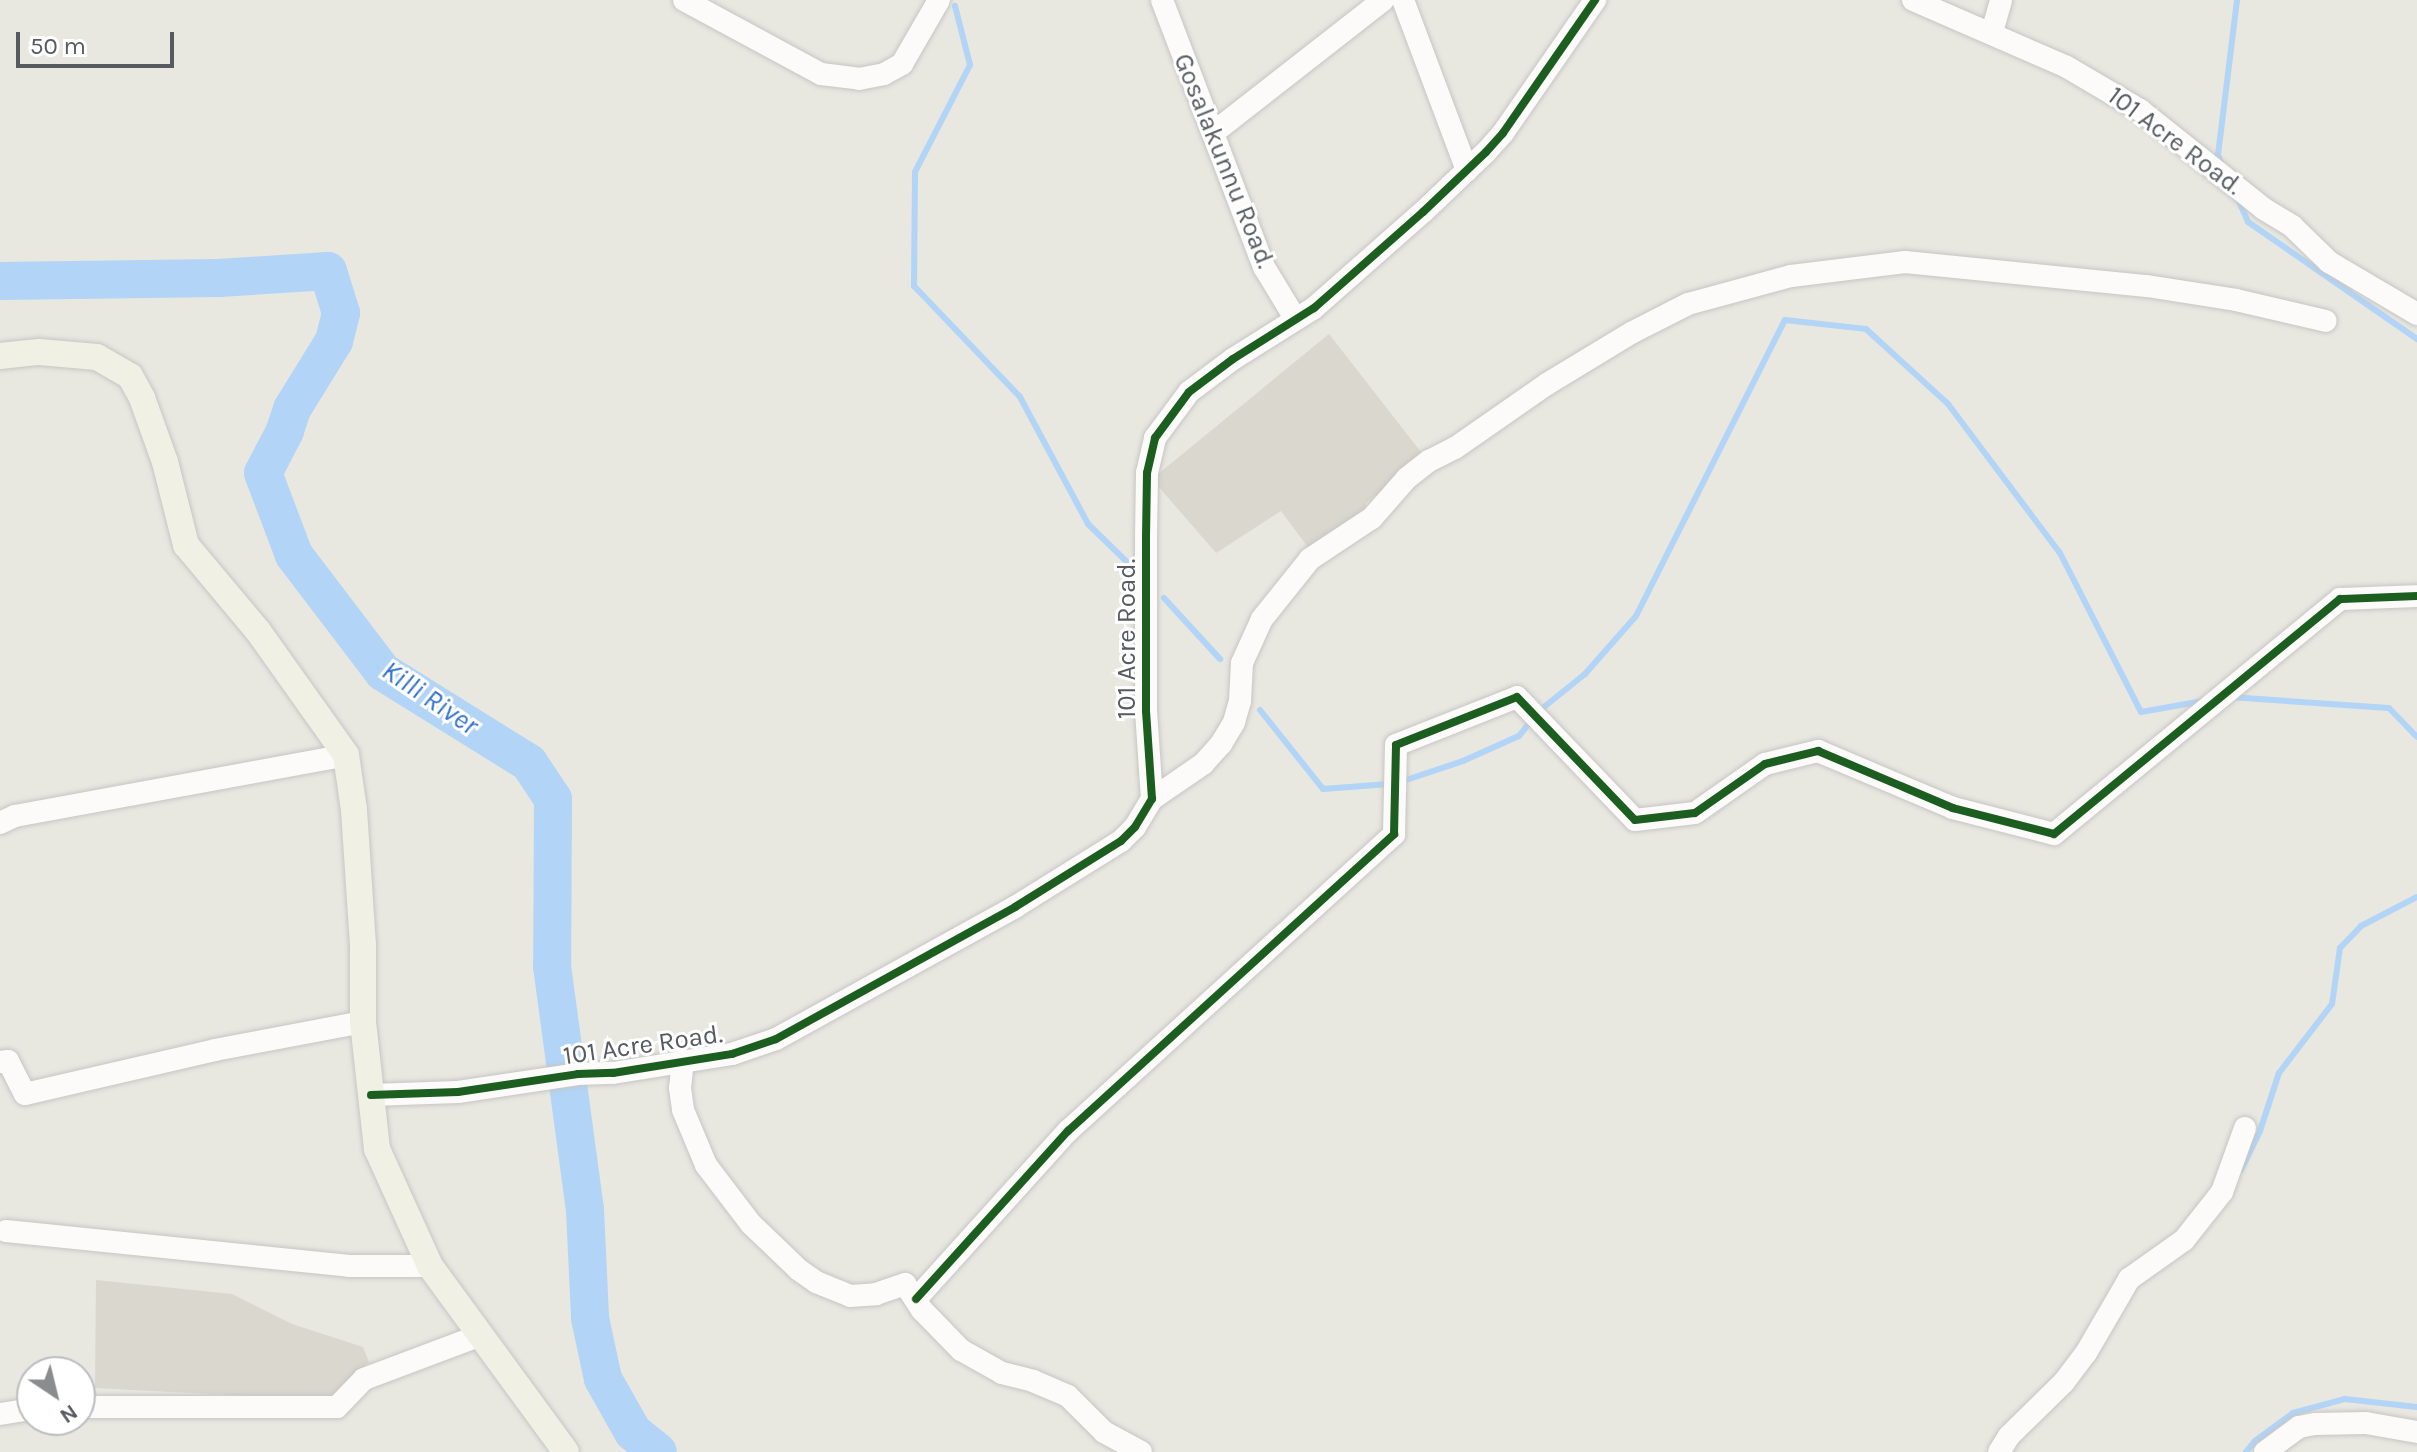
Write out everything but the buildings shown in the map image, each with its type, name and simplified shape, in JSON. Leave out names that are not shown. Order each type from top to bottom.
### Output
[{"type":"main road","points":[[0,356],[39,352],[97,357],[130,376],[142,398],[165,462],[186,545],[258,631],[346,755],[354,810],[363,944],[363,1022],[377,1149],[430,1266],[566,1452]]},
{"type":"street","points":[[684,0],[821,74],[859,79],[884,74],[902,64],[939,0]]},
{"type":"street","name":"Gosalakunnu Road.","points":[[1162,0],[1264,267],[1295,318]]},
{"type":"street","points":[[1213,133],[1383,0]]},
{"type":"street","points":[[1403,0],[1467,170]]},
{"type":"street","name":"101 Acre Road.","points":[[371,1095],[458,1092],[525,1081],[613,1073],[732,1054],[776,1039],[860,994],[916,959],[1015,907],[1121,841],[1135,827],[1152,799],[1146,711],[1146,537],[1147,473],[1155,438],[1189,392],[1314,308],[1467,170],[1503,133],[1595,0]]},
{"type":"street","name":"101 Acre Road.","points":[[1913,0],[1992,32],[2101,86],[2140,110],[2292,226],[2329,262],[2417,314]]},
{"type":"street","points":[[1992,32],[2001,0]]},
{"type":"street","points":[[1152,799],[1203,764],[1221,744],[1234,722],[1240,701],[1242,663],[1262,619],[1310,559],[1333,541],[1362,526],[1407,478],[1429,461],[1455,448],[1547,384],[1633,332],[1688,304],[1791,276],[1905,262],[2187,292],[2326,321]]},
{"type":"street","points":[[916,1299],[1068,1131],[1394,834],[1396,745],[1517,697],[1635,820],[1695,813],[1765,764],[1818,751],[1953,808],[2054,834],[2340,599],[2417,596]]},
{"type":"street","points":[[0,823],[15,816],[346,755]]},
{"type":"street","points":[[0,1062],[8,1061],[25,1094],[215,1050],[363,1022]]},
{"type":"street","points":[[683,1060],[680,1088],[683,1110],[695,1143],[728,1198],[799,1270],[836,1292],[864,1296],[904,1284],[961,1350],[1002,1373],[1028,1379],[1068,1396],[1104,1432],[1141,1452]]},
{"type":"street","points":[[1999,1452],[2009,1436],[2064,1382],[2086,1353],[2129,1279],[2184,1240],[2222,1192],[2245,1128]]},
{"type":"street","points":[[6,1231],[349,1266],[430,1266]]},
{"type":"street","points":[[96,1407],[337,1407],[364,1379],[481,1335]]},
{"type":"street","points":[[2265,1452],[2299,1427],[2315,1424],[2366,1423],[2417,1432]]},
{"type":"shaded area","points":[[1329,334],[1424,456],[1366,503],[1362,521],[1310,550],[1281,511],[1216,553],[1152,479]]},
{"type":"shaded area","points":[[96,1280],[232,1294],[292,1324],[363,1347],[369,1362],[331,1400],[96,1388]]},
{"type":"waterway","points":[[2222,165],[2218,155],[2237,0]]},
{"type":"waterway","points":[[955,6],[970,65],[915,172],[914,286],[1020,397],[1088,524],[1130,565]]},
{"type":"waterway","points":[[2237,197],[2248,222],[2417,339]]},
{"type":"waterway","name":"Killi River","points":[[0,281],[219,278],[328,271],[341,313],[334,341],[292,409],[285,431],[263,473],[294,555],[383,672],[529,763],[553,799],[552,966],[585,1210],[590,1318],[603,1379],[633,1432],[658,1452]]},
{"type":"waterway","points":[[1539,711],[1585,674],[1636,616],[1785,320],[1866,329],[1948,404],[2060,553],[2141,712],[2203,701]]},
{"type":"waterway","points":[[1164,598],[1220,659]]},
{"type":"waterway","points":[[2230,697],[2389,708],[2417,737]]},
{"type":"waterway","points":[[1260,710],[1323,789],[1389,784]]},
{"type":"waterway","points":[[1400,782],[1463,761],[1519,736],[1532,720]]},
{"type":"waterway","points":[[2241,1170],[2260,1131],[2279,1073],[2332,1004],[2340,948],[2361,926],[2417,897]]},
{"type":"waterway","points":[[2246,1452],[2255,1441],[2293,1413],[2345,1399],[2417,1407]]},
{"type":"cycle path","points":[[371,1095],[458,1092],[578,1074],[613,1073],[732,1054],[776,1039],[1015,907],[1121,841],[1135,827],[1152,799],[1146,711],[1146,537],[1147,473],[1155,438],[1189,392],[1233,359],[1314,308],[1486,152],[1503,133],[1595,0]]},
{"type":"cycle path","points":[[916,1299],[1068,1131],[1394,834],[1396,745],[1517,697],[1635,820],[1695,813],[1765,764],[1818,751],[1953,808],[2054,834],[2340,599],[2417,596]]}]
